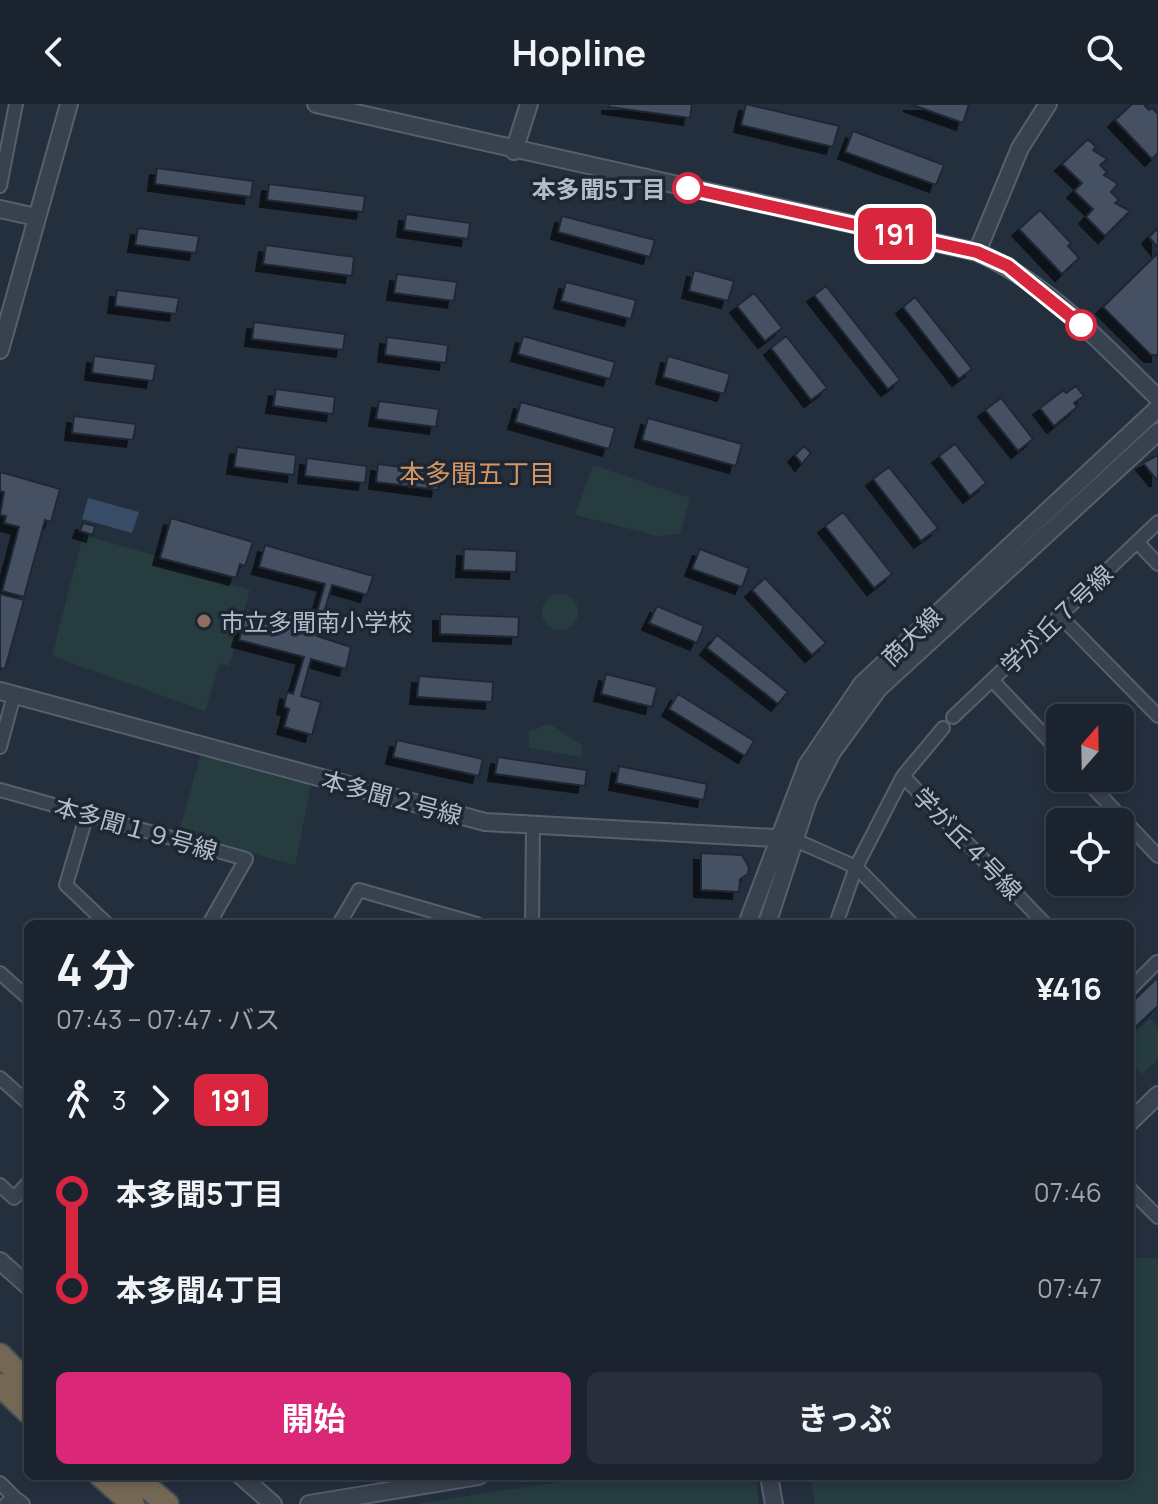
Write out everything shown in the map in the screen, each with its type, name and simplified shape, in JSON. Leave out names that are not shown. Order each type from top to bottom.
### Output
[{"type":"highway","points":[[0,1355],[24,1379]]},
{"type":"highway","points":[[0,1385],[24,1408]]},
{"type":"highway","points":[[106,1480],[133,1504]]},
{"type":"highway","points":[[139,1480],[167,1504]]},
{"type":"street","points":[[0,186],[6,125],[16,104]]},
{"type":"street","points":[[0,350],[69,104]]},
{"type":"street","points":[[316,104],[514,151],[977,252],[1008,266],[1062,305],[1158,398]]},
{"type":"street","points":[[514,151],[529,104]]},
{"type":"street","points":[[977,252],[1020,148],[1048,104]]},
{"type":"street","points":[[0,209],[36,217]]},
{"type":"street","name":"商大線","points":[[768,920],[785,838],[807,765],[862,684],[1158,408]]},
{"type":"street","name":"商大線","points":[[749,920],[785,838],[832,752],[878,689],[1158,432]]},
{"type":"street","name":"学が丘７号線","points":[[1046,737],[992,680],[1158,522]]},
{"type":"street","points":[[1137,542],[1158,564]]},
{"type":"street","points":[[1059,615],[1158,716]]},
{"type":"street","points":[[953,717],[992,680]]},
{"type":"street","points":[[0,747],[7,693]]},
{"type":"street","name":"本多聞２号線","points":[[7,693],[485,822],[785,838]]},
{"type":"street","points":[[903,776],[943,728]]},
{"type":"street","name":"学が丘４号線","points":[[837,920],[856,867],[903,776],[1041,920]]},
{"type":"street","name":"本多聞１９号線","points":[[0,790],[246,859],[211,920]]},
{"type":"street","points":[[1097,792],[1158,856]]},
{"type":"street","points":[[87,814],[66,885],[103,920]]},
{"type":"street","points":[[532,920],[533,826]]},
{"type":"street","points":[[785,838],[856,867],[908,920]]},
{"type":"street","points":[[341,920],[359,890],[463,920]]},
{"type":"street","points":[[1134,985],[1157,962]]},
{"type":"street","points":[[0,973],[24,994]]},
{"type":"street","points":[[0,1078],[24,1099]]},
{"type":"street","points":[[1134,1118],[1158,1095]]},
{"type":"street","points":[[0,1185],[14,1198],[24,1187]]},
{"type":"street","points":[[1134,1193],[1158,1217]]},
{"type":"street","points":[[0,1261],[24,1282]]},
{"type":"street","points":[[246,1480],[273,1504]]},
{"type":"street","points":[[309,1504],[455,1480]]},
{"type":"street","points":[[770,1480],[774,1504]]},
{"type":"street","points":[[780,1480],[782,1504]]},
{"type":"street","points":[[0,1483],[9,1502]]},
{"type":"green space","points":[[593,465],[690,498],[680,534],[657,536],[575,515]]},
{"type":"green space","points":[[83,535],[157,556],[156,564],[250,590],[229,666],[220,663],[205,711],[52,656]]},
{"type":"green space","points":[[560,594],[572,600],[578,612],[572,624],[560,630],[548,624],[542,612],[548,600]]},
{"type":"green space","points":[[550,724],[583,746],[581,757],[529,748],[529,731]]},
{"type":"green space","points":[[201,752],[311,784],[295,865],[179,833]]},
{"type":"green space","points":[[1150,1019],[1158,1027],[1158,1059],[1142,1074],[1134,1067],[1134,1033]]},
{"type":"green space","points":[[1134,1258],[1158,1258],[1158,1504],[815,1504],[812,1480],[1134,1480]]},
{"type":"green space","points":[[571,1480],[756,1480],[759,1504],[417,1504]]},
{"type":"water","points":[[88,498],[139,512],[132,533],[82,519]]},
{"type":"building","points":[[609,104],[692,104],[690,118],[609,107]]},
{"type":"building","points":[[746,104],[839,126],[833,147],[741,125]]},
{"type":"building","points":[[910,104],[969,104],[963,123]]},
{"type":"building","points":[[1132,104],[1147,104],[1145,106],[1149,110],[1152,108],[1158,114],[1158,153],[1152,159],[1115,120]]},
{"type":"building","points":[[853,131],[944,165],[936,185],[845,152]]},
{"type":"building","points":[[1088,139],[1096,147],[1093,150],[1107,159],[1100,165],[1107,172],[1104,175],[1118,184],[1111,192],[1119,200],[1115,203],[1130,211],[1105,236],[1086,217],[1093,209],[1074,191],[1082,183],[1062,164]]},
{"type":"building","points":[[157,168],[253,181],[251,197],[155,184]]},
{"type":"building","points":[[269,184],[365,196],[363,212],[267,200]]},
{"type":"building","points":[[1040,210],[1071,243],[1068,246],[1079,258],[1062,274],[1019,229]]},
{"type":"building","points":[[406,214],[470,223],[468,239],[404,230]]},
{"type":"building","points":[[562,216],[655,240],[650,257],[558,232]]},
{"type":"building","points":[[138,228],[199,236],[196,253],[135,245]]},
{"type":"building","points":[[1158,228],[1158,248],[1149,237]]},
{"type":"building","points":[[266,245],[354,257],[352,276],[263,264]]},
{"type":"building","points":[[1158,253],[1158,355],[1151,355],[1103,307]]},
{"type":"building","points":[[694,270],[734,281],[728,301],[689,291]]},
{"type":"building","points":[[397,274],[457,282],[454,301],[394,293]]},
{"type":"building","points":[[566,282],[636,300],[631,319],[561,301]]},
{"type":"building","points":[[826,286],[900,380],[888,389],[814,295]]},
{"type":"building","points":[[117,290],[179,298],[176,314],[115,306]]},
{"type":"building","points":[[754,293],[782,328],[765,341],[737,306]]},
{"type":"building","points":[[915,297],[972,369],[959,379],[903,307]]},
{"type":"building","points":[[254,322],[345,334],[343,350],[252,339]]},
{"type":"building","points":[[523,336],[615,362],[610,379],[518,354]]},
{"type":"building","points":[[786,336],[827,388],[811,400],[771,348]]},
{"type":"building","points":[[387,337],[448,345],[446,363],[385,355]]},
{"type":"building","points":[[94,356],[156,364],[153,381],[92,373]]},
{"type":"building","points":[[668,356],[730,374],[724,394],[663,377]]},
{"type":"building","points":[[1076,386],[1084,396],[1074,403],[1077,407],[1054,426],[1040,408],[1064,390],[1066,393]]},
{"type":"building","points":[[276,389],[335,397],[333,414],[273,406]]},
{"type":"building","points":[[1001,398],[1033,439],[1018,451],[985,410]]},
{"type":"building","points":[[379,401],[439,409],[436,427],[376,419]]},
{"type":"building","points":[[521,402],[615,428],[609,449],[515,422]]},
{"type":"building","points":[[74,416],[136,424],[133,440],[72,433]]},
{"type":"building","points":[[648,418],[742,444],[736,466],[642,440]]},
{"type":"building","points":[[955,444],[986,483],[970,496],[939,456]]},
{"type":"building","points":[[804,446],[811,453],[802,464],[795,455]]},
{"type":"building","points":[[237,447],[296,455],[294,475],[234,467]]},
{"type":"building","points":[[1158,455],[1158,479],[1156,479],[1143,463]]},
{"type":"building","points":[[307,458],[367,466],[365,483],[305,476]]},
{"type":"building","points":[[378,464],[440,472],[438,490],[376,482]]},
{"type":"building","points":[[889,467],[938,528],[921,541],[873,479]]},
{"type":"building","points":[[0,472],[60,489],[51,522],[45,520],[24,597],[2,591],[19,527],[4,523],[6,516],[0,515],[4,492],[0,491]]},
{"type":"building","points":[[843,512],[892,574],[874,588],[825,526]]},
{"type":"building","points":[[171,518],[253,542],[245,566],[240,564],[236,578],[160,558]]},
{"type":"building","points":[[83,523],[95,526],[93,535],[80,531]]},
{"type":"building","points":[[265,545],[373,576],[367,595],[332,585],[317,636],[351,647],[346,669],[311,659],[301,696],[321,702],[312,735],[284,727],[289,709],[284,707],[287,692],[293,694],[304,657],[239,640],[245,618],[285,629],[289,614],[314,622],[325,584],[259,567]]},
{"type":"building","points":[[464,549],[517,551],[516,572],[463,570]]},
{"type":"building","points":[[700,549],[749,568],[742,587],[692,569]]},
{"type":"building","points":[[765,578],[826,643],[812,655],[752,590]]},
{"type":"building","points":[[0,594],[24,600],[5,669],[0,668]]},
{"type":"building","points":[[657,606],[704,626],[697,643],[649,623]]},
{"type":"building","points":[[440,614],[519,617],[518,637],[440,634]]},
{"type":"building","points":[[717,635],[788,692],[778,704],[707,648]]},
{"type":"building","points":[[606,674],[657,687],[652,707],[601,694]]},
{"type":"building","points":[[419,676],[493,682],[492,702],[417,697]]},
{"type":"building","points":[[678,694],[754,741],[745,756],[669,709]]},
{"type":"building","points":[[397,740],[483,759],[479,776],[393,757]]},
{"type":"building","points":[[498,757],[587,770],[585,786],[495,774]]},
{"type":"building","points":[[619,766],[707,784],[704,800],[616,783]]},
{"type":"building","points":[[701,853],[742,855],[749,867],[748,874],[740,879],[739,892],[701,890]]},
{"type":"building","points":[[1158,977],[1158,1006],[1134,1028],[1134,1000]]},
{"type":"bus line","name":"191","points":[[688,188],[977,252],[1008,266],[1062,305],[1081,325]]},
{"type":"place","name":"本多聞5丁目","points":[[688,188]]},
{"type":"place","name":"市立多聞南小学校","points":[[204,621]]},
{"type":"district","name":"本多聞五丁目","points":[[477,473]]}]
